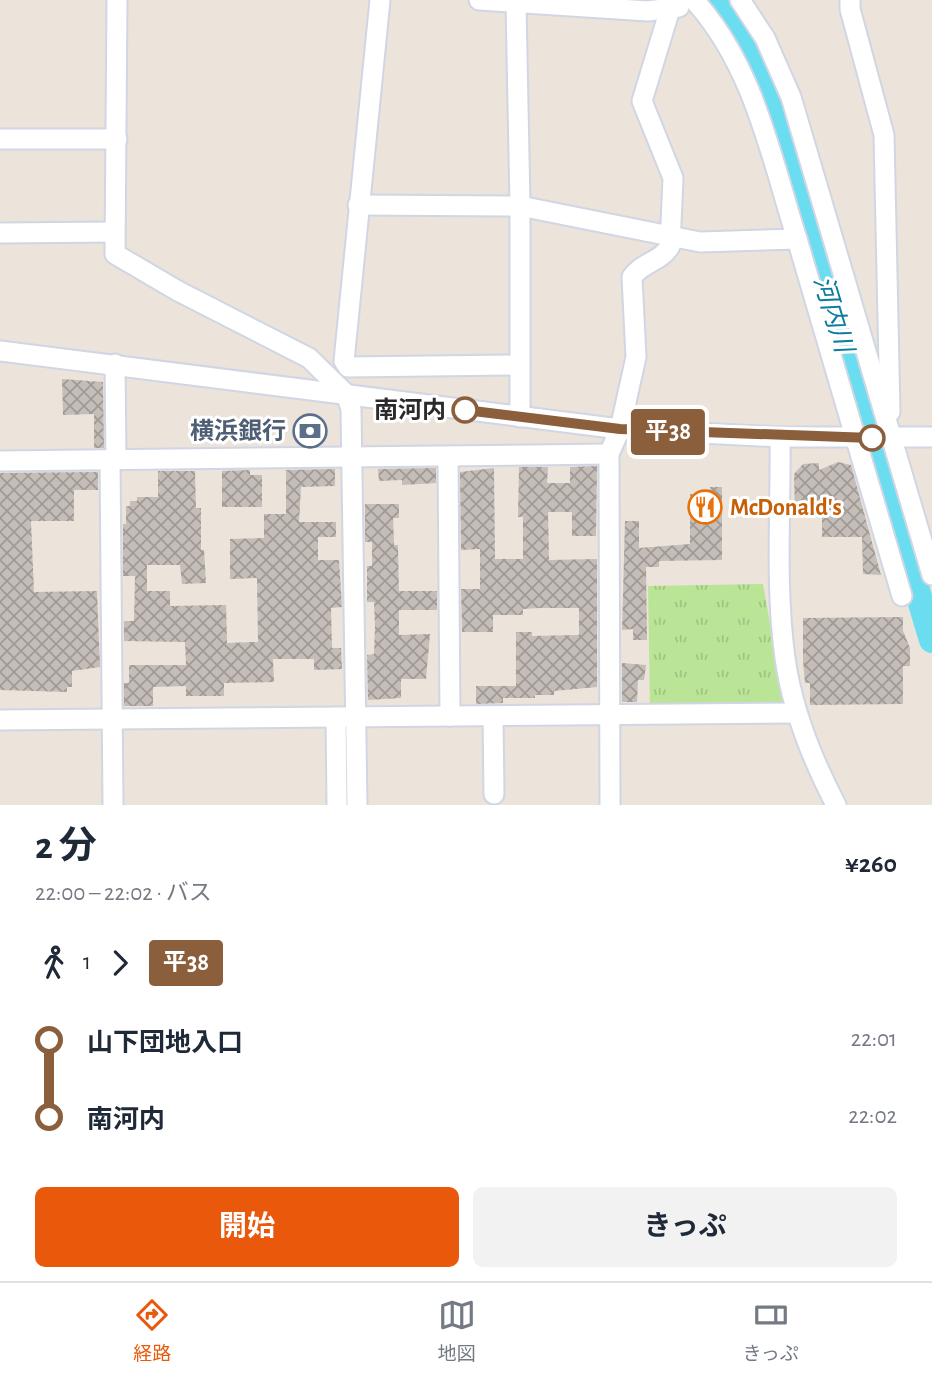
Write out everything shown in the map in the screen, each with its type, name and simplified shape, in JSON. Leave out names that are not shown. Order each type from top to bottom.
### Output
[{"type":"street","points":[[117,0],[115,254],[177,291],[309,358],[346,394],[351,409],[346,717],[337,805]]},
{"type":"street","points":[[380,0],[344,361],[348,367],[520,365]]},
{"type":"street","points":[[479,0],[648,11],[670,9],[697,1],[712,22],[744,76],[797,239],[902,596]]},
{"type":"street","points":[[740,0],[765,38],[791,97],[888,438],[927,542],[932,575]]},
{"type":"street","points":[[850,0],[850,9],[884,135],[888,438]]},
{"type":"street","points":[[516,4],[520,417]]},
{"type":"street","points":[[610,805],[609,454],[620,429],[636,357],[632,277],[639,268],[664,256],[671,238],[673,178],[642,101],[670,9]]},
{"type":"street","points":[[0,139],[117,139]]},
{"type":"street","points":[[358,205],[520,206],[700,242],[797,239]]},
{"type":"street","points":[[0,233],[114,232]]},
{"type":"street","points":[[0,351],[620,429],[780,437],[932,437]]},
{"type":"street","points":[[113,805],[115,365]]},
{"type":"street","points":[[780,437],[782,627],[785,661],[797,713],[836,805]]},
{"type":"street","points":[[0,461],[609,454]]},
{"type":"street","points":[[448,457],[450,716]]},
{"type":"street","points":[[0,720],[797,713]]},
{"type":"street","points":[[493,716],[494,794]]},
{"type":"street","points":[[346,717],[357,805]]},
{"type":"green space","points":[[763,584],[784,704],[650,706],[648,586]]},
{"type":"building","points":[[62,379],[103,382],[104,448],[94,448],[94,414],[63,415]]},
{"type":"building","points":[[838,462],[851,465],[881,575],[863,574],[862,537],[822,537],[822,514],[795,514],[794,474],[803,464],[819,463],[819,470]]},
{"type":"building","points":[[597,466],[596,536],[572,536],[572,512],[548,512],[549,560],[597,559],[597,687],[554,691],[554,695],[535,695],[535,698],[503,698],[503,703],[476,704],[476,686],[516,686],[516,632],[532,632],[532,636],[579,635],[579,608],[523,609],[523,615],[493,615],[493,632],[462,632],[461,589],[480,589],[480,549],[461,550],[460,472],[494,468],[495,559],[523,559],[523,517],[518,517],[519,467],[548,467],[547,483],[570,483],[570,467]]},
{"type":"building","points":[[436,468],[436,483],[402,485],[402,480],[379,481],[378,469]]},
{"type":"building","points":[[335,469],[335,486],[301,487],[299,522],[336,522],[336,537],[318,537],[318,560],[339,560],[342,607],[331,608],[332,648],[341,648],[342,669],[314,670],[314,659],[273,659],[274,682],[224,683],[224,696],[186,696],[186,686],[153,687],[153,706],[124,706],[124,683],[129,683],[129,665],[186,665],[185,642],[124,641],[124,621],[134,621],[135,576],[123,576],[123,524],[126,524],[126,506],[130,506],[130,501],[137,501],[137,497],[158,497],[158,471],[195,471],[196,508],[201,508],[201,550],[204,550],[206,583],[182,584],[180,565],[147,565],[147,591],[170,591],[170,606],[226,605],[227,643],[258,642],[257,578],[230,579],[230,539],[264,538],[264,514],[286,514],[286,470]]},
{"type":"building","points":[[250,470],[250,475],[262,475],[262,507],[222,507],[222,471]]},
{"type":"building","points":[[98,472],[98,490],[74,490],[74,521],[31,521],[34,592],[97,591],[100,667],[72,671],[72,687],[67,687],[67,692],[0,690],[0,473]]},
{"type":"building","points":[[710,487],[722,487],[722,560],[659,561],[659,567],[646,567],[647,640],[633,640],[633,629],[622,630],[625,521],[639,521],[639,548],[690,544],[690,494],[710,494]]},
{"type":"building","points":[[365,504],[399,504],[399,518],[393,518],[394,545],[398,545],[399,591],[437,591],[437,610],[399,610],[399,635],[430,634],[426,679],[401,679],[401,698],[368,700],[367,655],[374,654],[375,627],[374,602],[367,602],[367,566],[372,566],[372,542],[365,542]]},
{"type":"building","points":[[903,617],[903,631],[910,648],[910,666],[903,666],[903,704],[810,705],[810,683],[805,683],[803,660],[803,618]]},
{"type":"building","points":[[622,663],[646,665],[644,680],[638,680],[637,702],[622,702]]},
{"type":"waterway","name":"河内川","points":[[712,0],[742,37],[760,67],[932,640]]},
{"type":"bus line","name":"平38","points":[[465,410],[620,429],[780,437],[872,438]]},
{"type":"place","name":"南河内","points":[[465,410]]},
{"type":"place","name":"横浜銀行","points":[[310,431]]},
{"type":"place","name":"McDonald's","points":[[705,507]]}]
